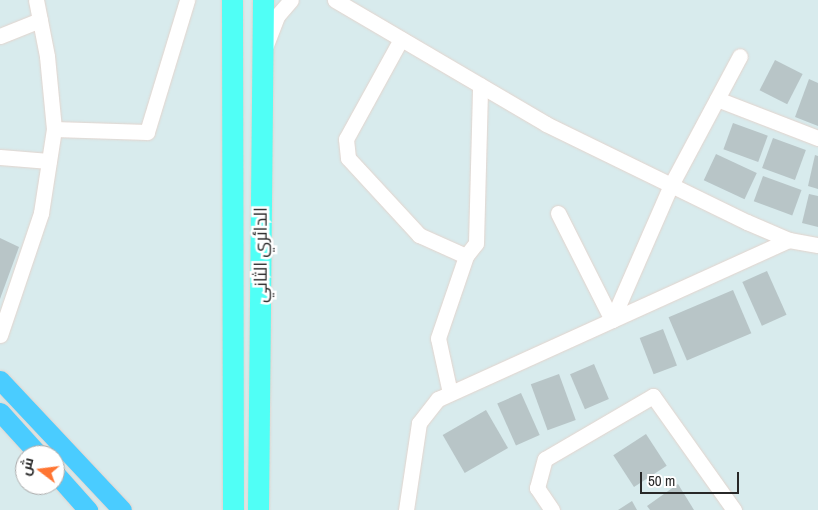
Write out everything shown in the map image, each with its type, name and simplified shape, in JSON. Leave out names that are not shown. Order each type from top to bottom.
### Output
[{"type":"highway","name":"الدائري الثاني","points":[[232,0],[232,509]]},
{"type":"highway","name":"الدائري الثاني","points":[[258,510],[263,0]]},
{"type":"highway","points":[[260,411],[268,510]]},
{"type":"main road","points":[[0,380],[122,510]]},
{"type":"main road","points":[[0,412],[30,445]]},
{"type":"main road","points":[[65,484],[88,510]]},
{"type":"street","points":[[0,335],[41,213],[54,129],[36,0]]},
{"type":"street","points":[[54,129],[147,132],[187,0]]},
{"type":"street","points":[[262,56],[277,16],[291,0]]},
{"type":"street","points":[[336,0],[546,124],[789,240],[818,245]]},
{"type":"street","points":[[0,36],[40,20]]},
{"type":"street","points":[[401,39],[346,139],[348,158],[419,235],[466,256]]},
{"type":"street","points":[[612,320],[672,185],[740,56]]},
{"type":"street","points":[[450,393],[438,338],[466,256],[476,244],[480,85]]},
{"type":"street","points":[[717,99],[818,138]]},
{"type":"street","points":[[0,157],[49,161]]},
{"type":"street","points":[[558,212],[612,320]]},
{"type":"street","points":[[406,510],[420,424],[438,399],[789,240]]},
{"type":"street","points":[[552,510],[537,488],[545,459],[653,396],[734,510]]},
{"type":"building","points":[[775,60],[803,74],[787,104],[760,90]]},
{"type":"building","points":[[809,79],[818,83],[818,126],[795,117]]},
{"type":"building","points":[[733,123],[768,136],[758,162],[723,149]]},
{"type":"building","points":[[773,138],[806,150],[795,180],[762,168]]},
{"type":"building","points":[[716,154],[757,173],[745,199],[704,180]]},
{"type":"building","points":[[815,155],[818,156],[818,189],[808,186]]},
{"type":"building","points":[[763,176],[802,190],[792,215],[754,201]]},
{"type":"building","points":[[809,194],[818,196],[818,227],[802,223]]},
{"type":"building","points":[[0,238],[19,247],[0,299]]},
{"type":"building","points":[[767,271],[787,315],[762,326],[742,282]]},
{"type":"building","points":[[733,290],[751,333],[687,361],[669,317]]},
{"type":"building","points":[[663,329],[677,365],[654,374],[640,338]]},
{"type":"building","points":[[594,364],[609,399],[585,409],[570,374]]},
{"type":"building","points":[[559,374],[576,420],[548,430],[531,384]]},
{"type":"building","points":[[521,393],[540,435],[516,446],[497,404]]},
{"type":"building","points":[[486,410],[508,448],[465,473],[443,435]]},
{"type":"building","points":[[646,434],[667,466],[634,487],[613,455]]},
{"type":"building","points":[[678,484],[694,510],[650,510],[647,506]]},
{"type":"building","points":[[632,501],[637,510],[618,510]]}]
